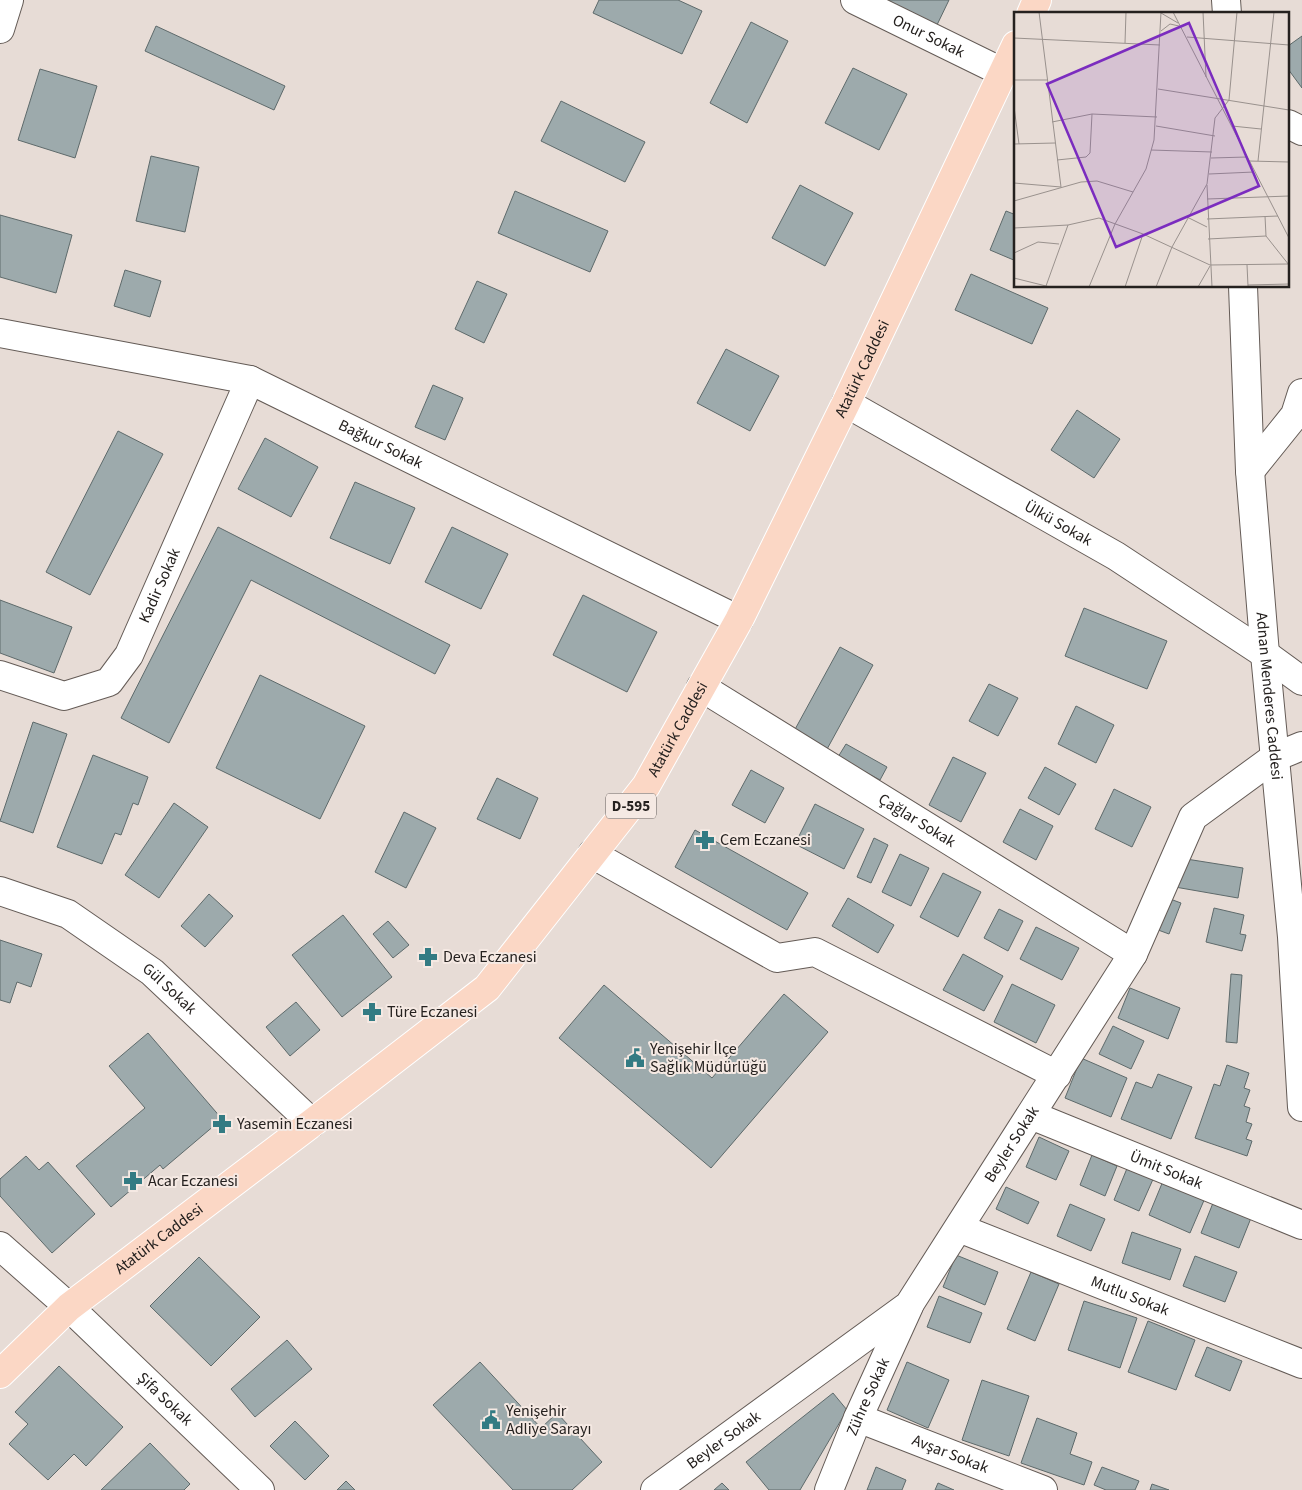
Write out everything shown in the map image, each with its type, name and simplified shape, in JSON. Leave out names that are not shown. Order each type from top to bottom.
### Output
[{"type":"main road","points":[[1031,12],[1037,0]]},
{"type":"main road","name":"Atatürk Caddesi","points":[[0,1374],[69,1307],[487,988],[646,786],[739,620],[846,403],[1014,49]]},
{"type":"street","points":[[0,29],[9,0]]},
{"type":"street","name":"Onur Sokak","points":[[855,0],[1002,72]]},
{"type":"street","points":[[1290,125],[1302,131]]},
{"type":"street","name":"Adnan Menderes Caddesi","points":[[1243,288],[1250,470],[1265,654],[1275,757],[1297,940],[1302,1107]]},
{"type":"street","name":"Bağkur Sokak","points":[[0,333],[250,380],[739,620]]},
{"type":"street","name":"Kadir Sokak","points":[[0,675],[64,696],[109,682],[129,654],[250,380]]},
{"type":"street","points":[[1250,470],[1295,415],[1302,393]]},
{"type":"street","name":"Ülkü Sokak","points":[[846,403],[1116,556],[1265,654],[1302,681]]},
{"type":"street","name":"Çağlar Sokak","points":[[701,687],[1133,954]]},
{"type":"street","name":"Beyler Sokak","points":[[655,1490],[909,1305],[1133,954],[1193,817],[1275,757],[1302,746]]},
{"type":"street","points":[[592,854],[777,958],[815,952],[1057,1075]]},
{"type":"street","name":"Gül Sokak","points":[[0,891],[68,914],[152,972],[312,1123]]},
{"type":"street","name":"Ümit Sokak","points":[[1030,1115],[1302,1225]]},
{"type":"street","name":"Mutlu Sokak","points":[[959,1228],[1302,1364]]},
{"type":"street","name":"Şifa Sokak","points":[[0,1246],[69,1307],[252,1487]]},
{"type":"street","name":"Zühre Sokak","points":[[829,1490],[858,1418],[909,1305]]},
{"type":"street","name":"Avşar Sokak","points":[[858,1418],[1043,1490]]},
{"type":"building","points":[[599,0],[678,0],[702,11],[682,54],[593,13]]},
{"type":"building","points":[[889,0],[949,0],[936,27],[887,5]]},
{"type":"building","points":[[751,22],[788,41],[747,123],[710,103]]},
{"type":"building","points":[[156,26],[285,86],[274,110],[145,51]]},
{"type":"building","points":[[1302,36],[1302,88],[1290,72],[1290,45]]},
{"type":"building","points":[[853,68],[907,94],[879,150],[825,123]]},
{"type":"building","points":[[40,69],[97,86],[75,158],[18,140]]},
{"type":"building","points":[[561,101],[645,142],[625,182],[541,141]]},
{"type":"building","points":[[151,156],[199,167],[185,232],[136,221]]},
{"type":"building","points":[[800,185],[853,213],[825,266],[772,238]]},
{"type":"building","points":[[515,191],[608,231],[590,272],[498,233]]},
{"type":"building","points":[[1006,211],[1014,214],[1014,260],[990,250]]},
{"type":"building","points":[[0,215],[72,235],[56,293],[0,277]]},
{"type":"building","points":[[125,270],[161,281],[150,317],[114,306]]},
{"type":"building","points":[[971,274],[1048,308],[1032,344],[955,310]]},
{"type":"building","points":[[477,281],[507,294],[484,343],[455,329]]},
{"type":"building","points":[[726,349],[779,376],[750,431],[697,403]]},
{"type":"building","points":[[433,385],[463,398],[445,440],[415,427]]},
{"type":"building","points":[[1077,410],[1120,439],[1094,478],[1051,450]]},
{"type":"building","points":[[118,431],[163,454],[90,595],[46,572]]},
{"type":"building","points":[[265,438],[318,467],[291,517],[238,489]]},
{"type":"building","points":[[355,482],[415,508],[390,564],[330,538]]},
{"type":"building","points":[[218,527],[450,645],[435,674],[251,580],[169,743],[121,718]]},
{"type":"building","points":[[452,527],[508,554],[481,609],[425,582]]},
{"type":"building","points":[[583,595],[657,632],[627,692],[553,655]]},
{"type":"building","points":[[0,600],[72,627],[54,673],[0,653]]},
{"type":"building","points":[[1084,608],[1167,641],[1147,689],[1065,656]]},
{"type":"building","points":[[840,647],[873,665],[826,751],[793,733]]},
{"type":"building","points":[[260,675],[365,726],[320,819],[216,768]]},
{"type":"building","points":[[989,684],[1018,698],[998,736],[969,721]]},
{"type":"building","points":[[1076,706],[1114,725],[1096,763],[1058,744]]},
{"type":"building","points":[[33,722],[67,734],[33,833],[0,821]]},
{"type":"building","points":[[846,744],[887,767],[880,780],[838,757]]},
{"type":"building","points":[[93,755],[148,777],[138,805],[133,803],[121,835],[115,833],[102,864],[57,847]]},
{"type":"building","points":[[953,757],[986,773],[961,822],[929,805]]},
{"type":"building","points":[[1045,767],[1076,784],[1059,815],[1028,798]]},
{"type":"building","points":[[751,770],[784,788],[765,823],[732,805]]},
{"type":"building","points":[[497,778],[538,798],[520,839],[477,819]]},
{"type":"building","points":[[1114,789],[1151,807],[1132,847],[1095,829]]},
{"type":"building","points":[[174,803],[208,827],[159,898],[125,875]]},
{"type":"building","points":[[815,804],[864,829],[844,869],[795,844]]},
{"type":"building","points":[[1020,809],[1053,826],[1036,860],[1003,842]]},
{"type":"building","points":[[404,812],[436,828],[406,888],[375,872]]},
{"type":"building","points":[[695,830],[808,893],[787,930],[675,867]]},
{"type":"building","points":[[874,838],[888,845],[871,883],[857,877]]},
{"type":"building","points":[[900,854],[929,868],[911,906],[882,892]]},
{"type":"building","points":[[1180,858],[1243,868],[1238,898],[1175,887]]},
{"type":"building","points":[[943,873],[981,892],[958,937],[920,917]]},
{"type":"building","points":[[209,894],[233,916],[205,947],[181,926]]},
{"type":"building","points":[[1162,896],[1181,903],[1169,934],[1150,927]]},
{"type":"building","points":[[848,898],[894,925],[878,953],[832,926]]},
{"type":"building","points":[[1214,908],[1244,915],[1240,934],[1246,935],[1242,951],[1206,942]]},
{"type":"building","points":[[999,909],[1023,921],[1008,951],[984,938]]},
{"type":"building","points":[[343,915],[392,977],[342,1017],[292,955]]},
{"type":"building","points":[[388,921],[409,945],[393,958],[373,934]]},
{"type":"building","points":[[1036,927],[1079,948],[1062,980],[1020,959]]},
{"type":"building","points":[[0,940],[42,954],[31,987],[17,982],[10,1003],[0,1000]]},
{"type":"building","points":[[963,954],[1003,976],[984,1011],[943,990]]},
{"type":"building","points":[[1231,974],[1242,975],[1237,1043],[1226,1042]]},
{"type":"building","points":[[1012,984],[1055,1005],[1036,1043],[994,1022]]},
{"type":"building","name":"Yenişehir İlçe Sağlık Müdürlüğü","points":[[604,985],[712,1078],[784,994],[828,1032],[711,1168],[559,1038]]},
{"type":"building","points":[[1130,988],[1180,1008],[1168,1039],[1118,1018]]},
{"type":"building","points":[[296,1002],[320,1030],[290,1056],[266,1027]]},
{"type":"building","points":[[1113,1026],[1144,1041],[1131,1069],[1099,1054]]},
{"type":"building","points":[[148,1033],[222,1119],[163,1169],[160,1165],[111,1207],[76,1166],[145,1108],[109,1066]]},
{"type":"building","points":[[1081,1058],[1127,1078],[1111,1117],[1065,1098]]},
{"type":"building","points":[[1227,1065],[1249,1073],[1244,1088],[1250,1090],[1244,1106],[1250,1108],[1246,1122],[1252,1124],[1246,1139],[1252,1141],[1247,1156],[1195,1138],[1214,1084],[1220,1086]]},
{"type":"building","points":[[1158,1074],[1192,1087],[1171,1139],[1121,1119],[1136,1082],[1152,1088]]},
{"type":"building","points":[[1039,1137],[1069,1151],[1056,1180],[1026,1167]]},
{"type":"building","points":[[1092,1155],[1117,1166],[1105,1196],[1080,1185]]},
{"type":"building","points":[[26,1156],[39,1170],[48,1162],[95,1214],[52,1253],[0,1196],[0,1179]]},
{"type":"building","points":[[1128,1166],[1154,1177],[1139,1211],[1114,1200]]},
{"type":"building","points":[[1163,1181],[1205,1198],[1190,1233],[1149,1215]]},
{"type":"building","points":[[1006,1187],[1039,1202],[1028,1224],[996,1209]]},
{"type":"building","points":[[1213,1203],[1251,1218],[1239,1248],[1201,1233]]},
{"type":"building","points":[[1070,1204],[1105,1219],[1091,1251],[1057,1236]]},
{"type":"building","points":[[1132,1232],[1181,1249],[1170,1280],[1122,1263]]},
{"type":"building","points":[[956,1255],[998,1272],[985,1305],[943,1287]]},
{"type":"building","points":[[1195,1256],[1237,1272],[1225,1302],[1183,1286]]},
{"type":"building","points":[[199,1257],[260,1317],[211,1366],[150,1306]]},
{"type":"building","points":[[1031,1272],[1059,1284],[1035,1341],[1007,1329]]},
{"type":"building","points":[[939,1296],[982,1313],[970,1343],[927,1327]]},
{"type":"building","points":[[1084,1301],[1137,1318],[1120,1368],[1068,1350]]},
{"type":"building","points":[[1148,1321],[1195,1340],[1176,1390],[1128,1372]]},
{"type":"building","points":[[287,1340],[312,1369],[255,1417],[231,1389]]},
{"type":"building","points":[[1207,1347],[1242,1361],[1230,1391],[1195,1376]]},
{"type":"building","name":"Yenişehir Adliye Sarayı","points":[[480,1362],[541,1428],[557,1413],[602,1462],[572,1490],[513,1490],[433,1405]]},
{"type":"building","points":[[907,1362],[949,1380],[928,1428],[887,1410]]},
{"type":"building","points":[[59,1366],[123,1427],[86,1466],[74,1454],[48,1480],[9,1444],[28,1424],[15,1412]]},
{"type":"building","points":[[982,1380],[1029,1396],[1009,1456],[962,1440]]},
{"type":"building","points":[[833,1393],[847,1410],[800,1490],[769,1490],[746,1462]]},
{"type":"building","points":[[1037,1418],[1077,1433],[1070,1454],[1092,1462],[1084,1485],[1021,1463]]},
{"type":"building","points":[[295,1421],[329,1456],[305,1480],[270,1446]]},
{"type":"building","points":[[150,1443],[190,1484],[184,1490],[101,1490]]},
{"type":"building","points":[[876,1467],[906,1480],[902,1490],[867,1490]]},
{"type":"building","points":[[1102,1467],[1139,1481],[1135,1490],[1106,1490],[1094,1485]]},
{"type":"building","points":[[346,1481],[355,1490],[337,1490]]},
{"type":"building","points":[[722,1483],[729,1490],[714,1490]]},
{"type":"building","points":[[938,1483],[954,1490],[935,1490]]},
{"type":"building","points":[[1152,1484],[1169,1490],[1150,1490]]},
{"type":"place","name":"Cem Eczanesi","points":[[705,840]]},
{"type":"place","name":"Deva Eczanesi","points":[[428,957]]},
{"type":"place","name":"Türe Eczanesi","points":[[372,1012]]},
{"type":"place","name":"Yenişehir İlçe Sağlık Müdürlüğü","points":[[635,1058]]},
{"type":"place","name":"Yasemin Eczanesi","points":[[222,1124]]},
{"type":"place","name":"Acar Eczanesi","points":[[133,1181]]},
{"type":"place","name":"Yenişehir Adliye Sarayı","points":[[491,1420]]}]
